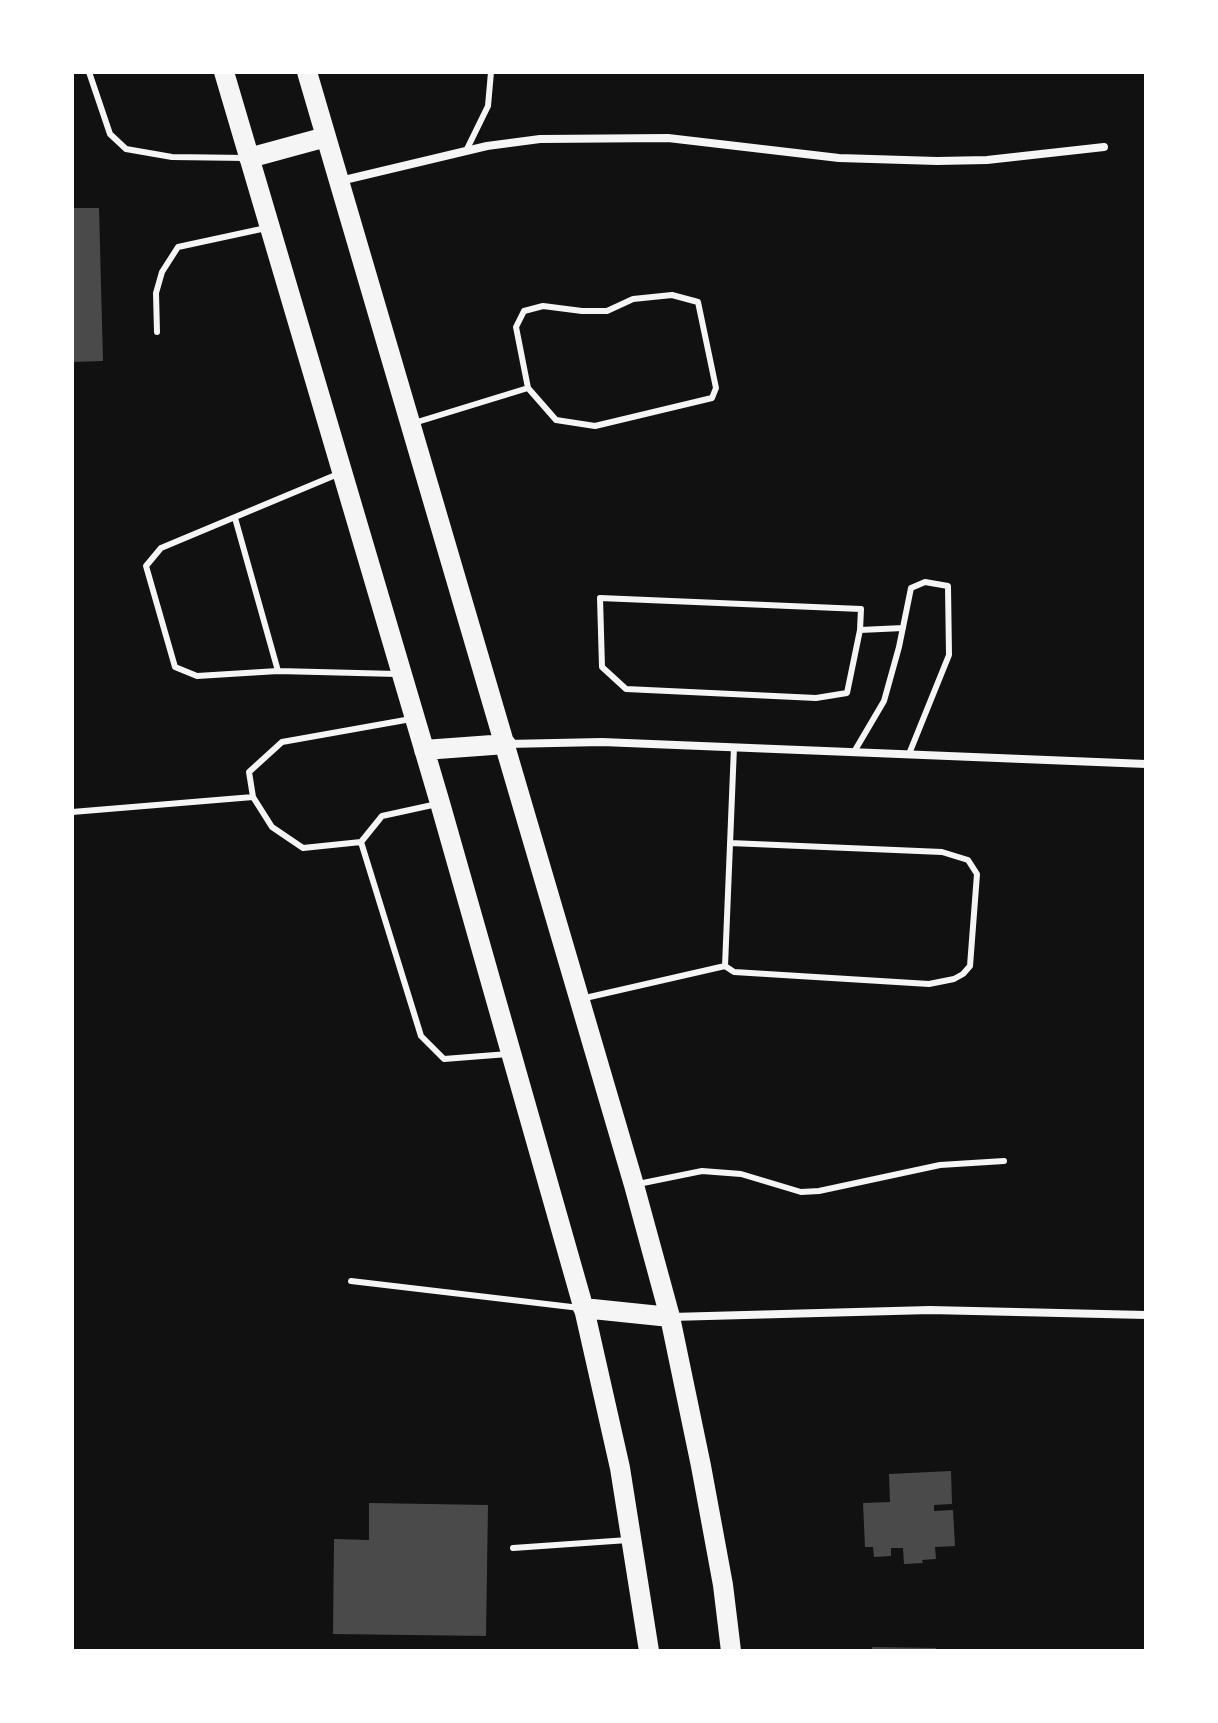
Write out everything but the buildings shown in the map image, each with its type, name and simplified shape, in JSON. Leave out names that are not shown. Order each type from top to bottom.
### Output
[{"type":"main road","points":[[224,72],[440,803],[583,1308],[607,1407],[649,1651]]},
{"type":"main road","points":[[307,72],[581,999],[670,1317],[723,1585],[731,1651]]},
{"type":"main road","points":[[249,158],[326,137]]},
{"type":"main road","points":[[424,750],[506,744]]},
{"type":"main road","points":[[583,1308],[670,1317]]},
{"type":"street","points":[[339,181],[466,151],[540,139],[668,138],[839,158],[937,161],[987,160],[1104,147]]},
{"type":"street","points":[[506,744],[602,742],[1146,764]]},
{"type":"street","points":[[670,1317],[930,1310],[1146,1315]]},
{"type":"lane","points":[[89,72],[110,134],[126,149],[172,157],[249,158]]},
{"type":"lane","points":[[466,151],[488,106],[491,72]]},
{"type":"lane","points":[[157,332],[156,293],[162,272],[178,247],[269,227]]},
{"type":"lane","points":[[672,295],[698,302],[716,388],[712,398],[595,426],[556,420],[528,388],[516,327],[524,311],[543,306],[607,311],[633,299],[672,295]]},
{"type":"lane","points":[[411,424],[528,388]]},
{"type":"lane","points":[[342,473],[161,548],[146,566],[175,667],[197,676],[278,671],[402,674]]},
{"type":"lane","points":[[235,518],[278,671]]},
{"type":"lane","points":[[854,752],[884,701],[911,588],[925,582],[948,586],[949,655],[909,754]]},
{"type":"lane","points":[[600,598],[861,609],[860,630],[847,693],[816,698],[626,689],[602,667],[600,598]]},
{"type":"lane","points":[[860,630],[903,628]]},
{"type":"lane","points":[[415,719],[282,742],[249,772],[253,797],[272,827],[303,848],[361,842],[382,816],[440,803]]},
{"type":"lane","points":[[725,966],[734,747]]},
{"type":"lane","points":[[72,812],[253,797]]},
{"type":"lane","points":[[361,842],[421,1036],[444,1059],[511,1053]]},
{"type":"lane","points":[[581,999],[725,966],[734,972],[929,984],[954,979],[970,966],[977,874],[968,860],[942,852],[730,843]]},
{"type":"lane","points":[[634,1185],[702,1171],[741,1174],[801,1192],[819,1191],[940,1165],[1004,1161]]},
{"type":"lane","points":[[351,1281],[583,1308]]},
{"type":"lane","points":[[513,1548],[632,1540]]}]
